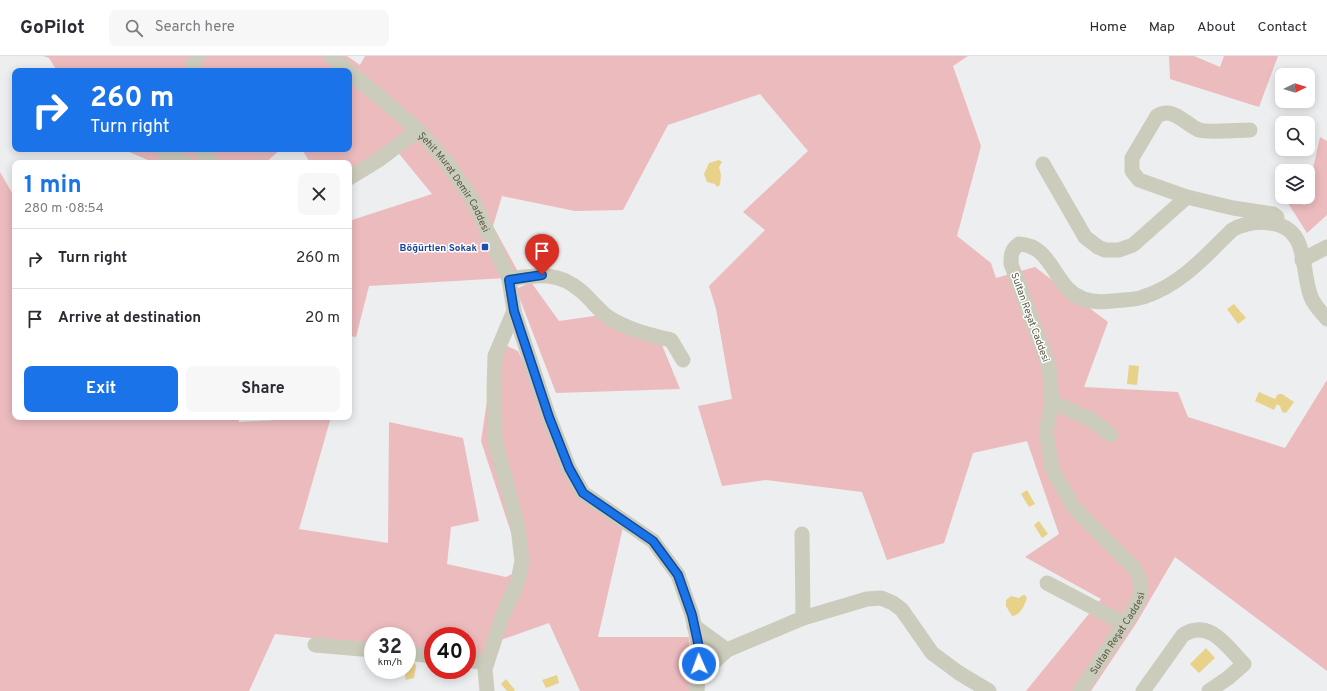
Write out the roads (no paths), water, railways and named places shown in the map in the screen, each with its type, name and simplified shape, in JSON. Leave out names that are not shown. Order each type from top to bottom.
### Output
[{"type":"street","points":[[193,68],[198,56]]},
{"type":"street","name":"Şehit Murat Demir Caddesi","points":[[331,56],[345,68]]},
{"type":"street","name":"Şehit Murat Demir Caddesi","points":[[352,74],[418,130],[446,161],[475,204],[509,280],[514,311],[549,417],[569,468],[583,493],[653,541],[678,575],[694,626],[700,652],[697,684]]},
{"type":"street","points":[[1250,130],[1200,130],[1170,113],[1160,114],[1157,116],[1134,153],[1132,158],[1132,171],[1143,183],[1187,197],[1233,208],[1273,214],[1277,219],[1277,224]]},
{"type":"street","points":[[352,176],[380,159],[418,130]]},
{"type":"street","points":[[164,152],[180,160]]},
{"type":"street","points":[[202,152],[209,160]]},
{"type":"street","points":[[1043,164],[1085,237],[1098,247],[1105,250],[1120,250],[1133,245],[1187,197]]},
{"type":"street","name":"Sultan Reşat Caddesi","points":[[1080,691],[1125,624],[1142,594],[1141,581],[1135,569],[1074,508],[1052,469],[1046,431],[1052,402],[1049,366],[1011,264],[1011,257],[1014,248],[1019,244],[1035,248],[1048,261],[1068,290],[1082,299],[1100,303],[1142,297],[1165,287],[1203,259],[1232,230],[1238,227],[1252,223],[1277,224],[1287,227],[1296,236],[1311,298],[1327,319]]},
{"type":"street","points":[[1302,260],[1327,247]]},
{"type":"street","points":[[509,280],[542,275],[557,277],[580,290],[608,317],[625,326],[671,340],[683,360]]},
{"type":"street","points":[[487,691],[485,669],[502,617],[518,581],[522,560],[518,526],[495,433],[495,356],[514,311]]},
{"type":"street","points":[[1052,402],[1092,420],[1111,435]]},
{"type":"street","points":[[802,534],[803,618]]},
{"type":"street","points":[[1047,583],[1125,624]]},
{"type":"street","points":[[697,684],[727,650],[803,618],[867,599],[881,598],[893,603],[902,610],[932,653],[958,673],[989,691]]},
{"type":"street","points":[[694,626],[727,650]]},
{"type":"street","points":[[1143,691],[1184,635],[1192,629],[1203,628],[1214,634],[1244,664],[1228,678],[1209,691]]},
{"type":"street","points":[[315,645],[364,649]]},
{"type":"street","points":[[476,661],[487,663]]},
{"type":"place","name":"Böğürtlen Sokak","points":[[485,247]]}]
